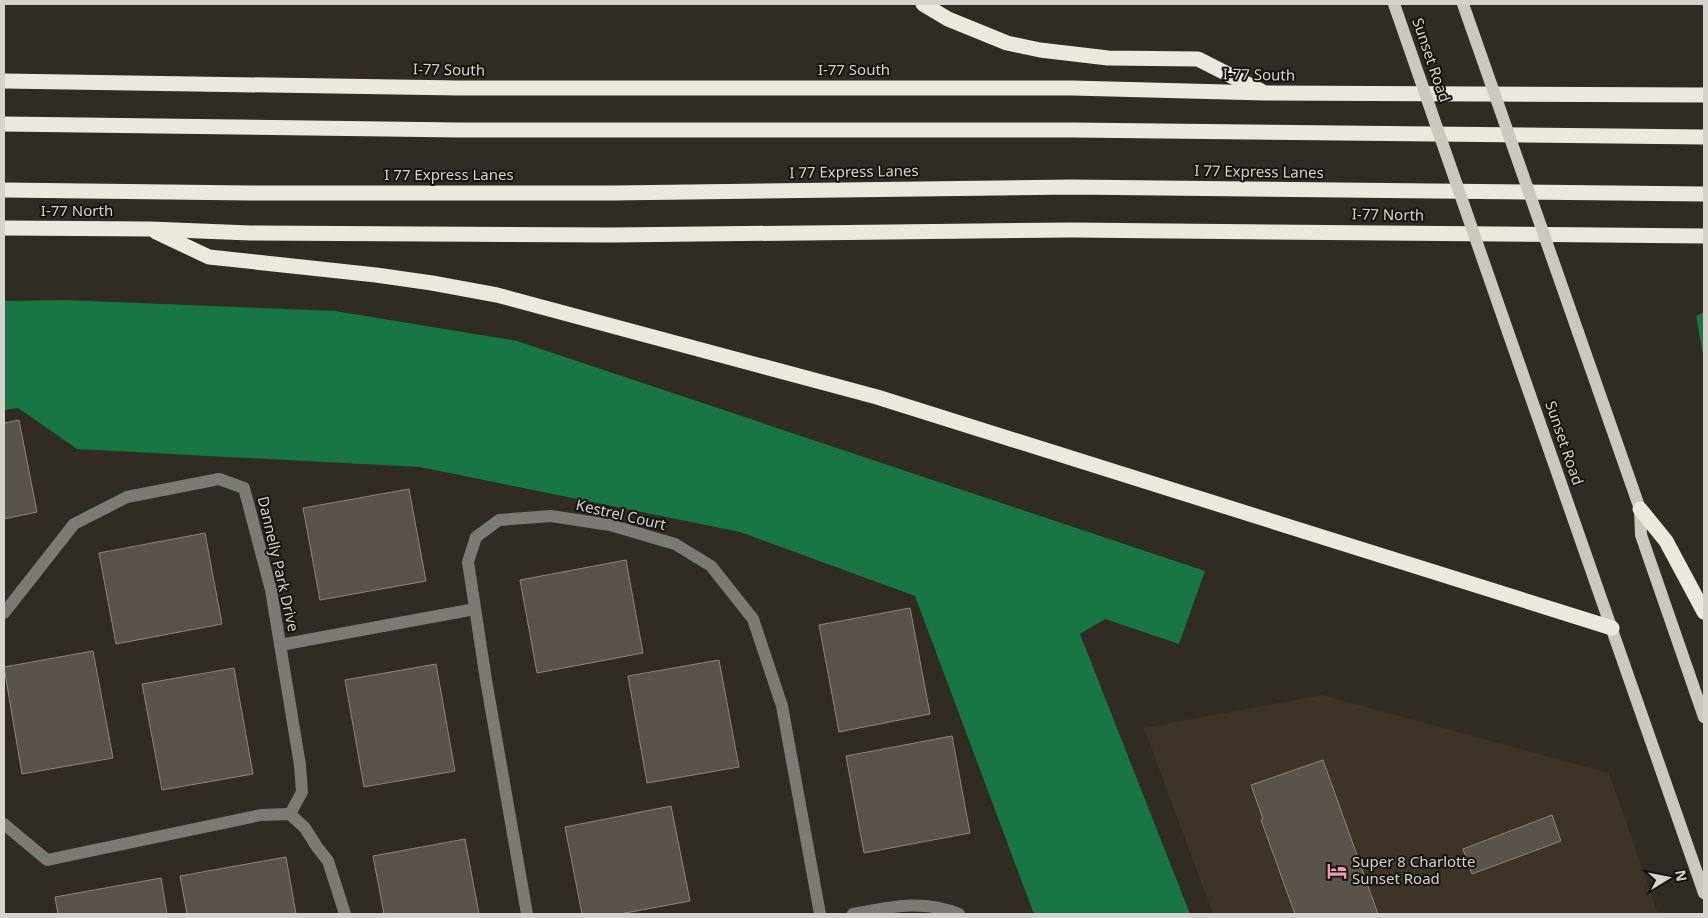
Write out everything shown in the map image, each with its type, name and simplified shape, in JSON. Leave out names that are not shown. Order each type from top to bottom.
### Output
[{"type":"highway","points":[[923,4],[948,19],[1007,43],[1040,50],[1108,58],[1198,59],[1265,93]]},
{"type":"highway","name":"I-77 South","points":[[4,81],[458,88],[1072,88],[1265,93],[1704,95]]},
{"type":"highway","points":[[4,124],[459,130],[1072,130],[1704,137]]},
{"type":"highway","name":"I 77 Express Lanes","points":[[4,190],[250,193],[613,193],[1072,187],[1704,194]]},
{"type":"highway","name":"I-77 North","points":[[4,228],[150,229],[250,233],[603,235],[1072,230],[1704,236]]},
{"type":"highway","points":[[150,229],[209,257],[432,282],[497,295],[877,397],[1612,628]]},
{"type":"highway","points":[[1640,509],[1666,541],[1704,612]]},
{"type":"main road","name":"Sunset Road","points":[[1394,4],[1704,893]]},
{"type":"main road","points":[[1463,4],[1640,509],[1641,535],[1704,717]]},
{"type":"street","name":"Dannelly Park Drive","points":[[4,613],[74,524],[127,497],[219,479],[244,488],[270,590],[300,765],[302,792],[290,814]]},
{"type":"street","name":"Kestrel Court","points":[[527,914],[468,562],[476,537],[500,520],[551,516],[610,525],[675,544],[711,566],[753,619],[782,706],[820,914]]},
{"type":"street","points":[[280,645],[475,609]]},
{"type":"street","points":[[4,824],[47,860],[261,815],[290,814],[305,828],[328,861],[345,914]]},
{"type":"street","points":[[853,914],[913,905],[931,905],[959,914]]},
{"type":"shaded area","points":[[1322,695],[1609,773],[1658,914],[1213,914],[1144,728]]},
{"type":"green space","points":[[65,300],[335,311],[517,341],[1205,571],[1179,644],[1105,619],[1080,634],[1190,914],[1034,914],[915,596],[740,532],[420,467],[77,449],[18,408],[4,410],[4,301]]},
{"type":"green space","points":[[1704,312],[1704,360],[1696,316]]},
{"type":"building","points":[[19,420],[37,512],[4,519],[4,423]]},
{"type":"building","points":[[409,489],[426,581],[320,600],[303,508]]},
{"type":"building","points":[[205,533],[222,624],[116,644],[99,553]]},
{"type":"building","points":[[626,560],[643,653],[537,673],[520,580]]},
{"type":"building","points":[[910,608],[930,714],[839,732],[819,625]]},
{"type":"building","points":[[93,651],[113,758],[22,774],[4,667]]},
{"type":"building","points":[[719,660],[739,767],[647,783],[628,676]]},
{"type":"building","points":[[436,664],[455,771],[364,787],[345,680]]},
{"type":"building","points":[[234,668],[253,774],[162,790],[142,684]]},
{"type":"building","points":[[952,736],[970,833],[864,853],[846,756]]},
{"type":"building","points":[[1323,760],[1378,914],[1295,914],[1261,820],[1263,819],[1251,785]]},
{"type":"building","points":[[671,806],[690,901],[620,914],[582,914],[565,827]]},
{"type":"building","points":[[1552,815],[1561,841],[1472,874],[1463,849]]},
{"type":"building","points":[[465,839],[479,914],[384,914],[373,856]]},
{"type":"building","points":[[286,857],[296,914],[187,914],[180,876]]},
{"type":"building","points":[[161,878],[167,914],[58,914],[55,897]]},
{"type":"place","name":"Super 8 Charlotte Sunset Road","points":[[1337,871]]}]
